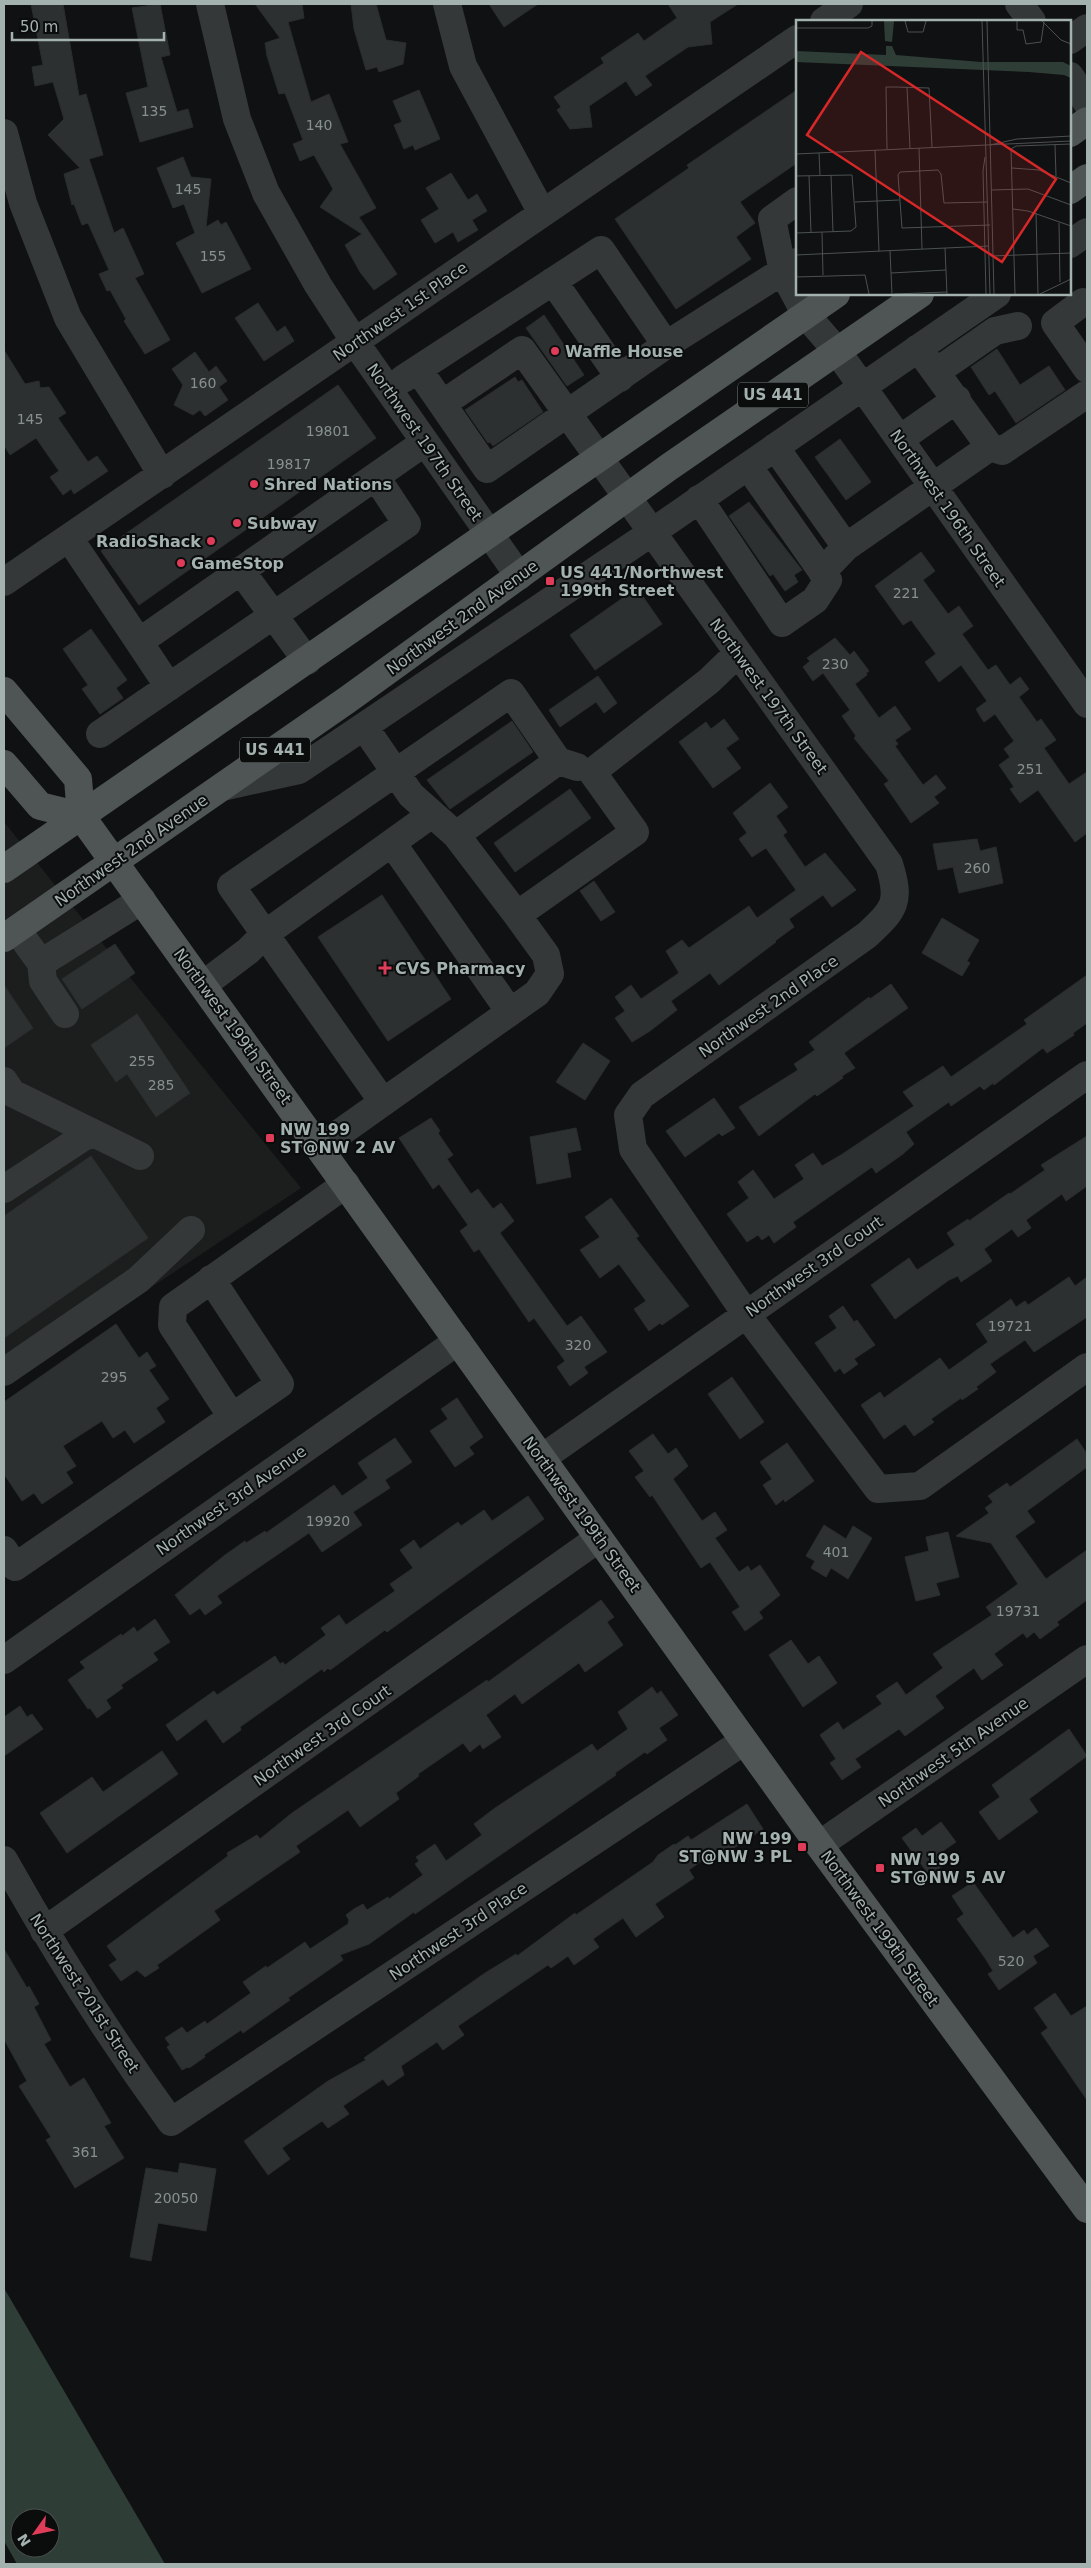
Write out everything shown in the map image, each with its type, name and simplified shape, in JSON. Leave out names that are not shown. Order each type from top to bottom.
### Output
[{"type":"main road","points":[[1071,132],[1087,121]]},
{"type":"main road","points":[[1071,189],[1087,178]]},
{"type":"main road","name":"US 441","points":[[4,869],[835,295]]},
{"type":"main road","name":"Northwest 2nd Avenue","points":[[10,934],[222,787],[626,498],[919,295]]},
{"type":"main road","points":[[4,692],[78,779],[81,816],[40,806],[4,764]]},
{"type":"main road","name":"Northwest 199th Street","points":[[81,816],[819,1845],[1087,2209]]},
{"type":"street","name":"Northwest 197th Street","points":[[210,4],[237,119],[266,193],[318,285],[355,342],[519,576]]},
{"type":"street","points":[[447,4],[463,66],[542,213]]},
{"type":"street","points":[[825,20],[849,4]]},
{"type":"street","points":[[1019,4],[1031,20]]},
{"type":"street","points":[[1071,39],[1087,28]]},
{"type":"street","name":"Northwest 1st Place","points":[[4,582],[796,40]]},
{"type":"street","points":[[1071,78],[1087,103]]},
{"type":"street","points":[[4,133],[23,203],[68,318],[162,475]]},
{"type":"street","name":"Northwest 196th Street","points":[[796,202],[772,219],[796,285]]},
{"type":"street","points":[[1071,243],[1087,232]]},
{"type":"street","points":[[388,389],[601,250],[666,345]]},
{"type":"street","points":[[418,369],[487,469],[566,409],[620,378],[666,345],[790,267]]},
{"type":"street","points":[[553,281],[620,378]]},
{"type":"street","name":"Northwest 196th Street","points":[[799,295],[806,315],[837,350],[1087,704]]},
{"type":"street","points":[[222,787],[299,770],[365,728],[651,533],[996,295]]},
{"type":"street","points":[[998,295],[1018,326]]},
{"type":"street","points":[[936,372],[995,330],[1055,323],[1080,298]]},
{"type":"street","points":[[1055,323],[1087,370]]},
{"type":"street","points":[[918,348],[957,399],[990,447],[1002,451],[1087,394]]},
{"type":"street","name":"Northwest 197th Street","points":[[442,404],[522,350],[566,409],[626,498],[889,864],[897,889]]},
{"type":"street","points":[[481,460],[486,449],[459,412],[461,405],[520,366],[540,395],[566,409]]},
{"type":"street","points":[[900,440],[957,399]]},
{"type":"street","points":[[139,642],[426,442]]},
{"type":"street","points":[[775,447],[846,548]]},
{"type":"street","points":[[822,572],[846,548],[990,447]]},
{"type":"street","points":[[699,500],[782,624],[815,600],[828,580],[748,466]]},
{"type":"street","points":[[100,734],[407,524],[376,477]]},
{"type":"street","points":[[68,538],[169,687]]},
{"type":"street","points":[[241,571],[307,661]]},
{"type":"street","points":[[592,772],[709,681],[738,653]]},
{"type":"street","points":[[383,1102],[231,886],[511,693],[558,761],[592,772],[635,832],[517,915]]},
{"type":"street","points":[[320,1147],[537,993],[550,974],[546,956],[517,915],[456,834],[411,795],[365,728]]},
{"type":"street","points":[[456,834],[558,761]]},
{"type":"street","points":[[203,985],[248,951],[265,934],[432,814]]},
{"type":"street","points":[[392,843],[510,1012]]},
{"type":"street","name":"Northwest 2nd Place","points":[[746,1314],[633,1149],[628,1115],[642,1095],[867,935],[889,914],[897,889]]},
{"type":"street","points":[[40,963],[142,900]]},
{"type":"street","points":[[10,934],[40,963],[43,981],[64,1014]]},
{"type":"street","name":"Northwest 3rd Court","points":[[542,1458],[1087,1075]]},
{"type":"street","points":[[4,1081],[12,1093],[140,1156]]},
{"type":"street","points":[[4,1189],[91,1132]]},
{"type":"street","points":[[232,1417],[172,1325],[173,1307],[346,1184]]},
{"type":"street","points":[[4,1372],[138,1280],[191,1230]]},
{"type":"street","points":[[4,1550],[15,1567],[280,1384],[211,1280]]},
{"type":"street","points":[[746,1314],[878,1489],[920,1486],[1087,1367]]},
{"type":"street","name":"Northwest 3rd Avenue","points":[[4,1660],[458,1341]]},
{"type":"street","name":"Northwest 3rd Court","points":[[44,1932],[600,1538]]},
{"type":"street","name":"Northwest 5th Avenue","points":[[819,1845],[1087,1659]]},
{"type":"street","name":"Northwest 3rd Place","points":[[171,2122],[744,1741]]},
{"type":"street","name":"Northwest 201st Street","points":[[4,1860],[44,1932],[117,2047],[171,2122]]},
{"type":"shaded area","points":[[4,822],[301,1188],[4,1385]]},
{"type":"shaded area","points":[[4,2288],[165,2564],[17,2564],[14,2558],[60,2558],[60,2508],[10,2508],[10,2552],[4,2541]]},
{"type":"building","points":[[31,4],[63,4],[79,96],[86,94],[103,155],[89,159],[114,233],[123,228],[144,274],[135,278],[170,340],[145,354],[124,321],[126,319],[110,290],[107,291],[99,274],[109,270],[88,223],[82,225],[74,204],[72,205],[64,174],[80,168],[48,135],[64,119],[53,82],[35,86],[32,67],[43,65]]},
{"type":"building","points":[[160,4],[170,55],[161,57],[177,112],[188,109],[193,127],[140,142],[126,93],[148,87],[132,8]]},
{"type":"building","points":[[255,4],[302,4],[304,18],[288,22],[311,102],[329,94],[348,142],[340,144],[376,208],[359,217],[397,274],[374,290],[360,272],[345,245],[362,234],[320,207],[333,189],[314,155],[300,161],[293,144],[303,140],[285,93],[279,94],[267,56],[265,43],[280,38]]},
{"type":"building","points":[[351,4],[376,4],[386,40],[406,43],[403,64],[379,72],[377,67],[366,70],[354,29]]},
{"type":"building","points":[[489,4],[538,4],[504,27]]},
{"type":"building","points":[[668,4],[738,4],[710,22],[712,44],[688,47],[645,76],[652,85],[636,96],[626,81],[589,106],[592,127],[570,129],[557,110],[561,107],[554,97],[604,63],[601,58],[638,33],[644,41],[677,18]]},
{"type":"building","points":[[419,90],[440,139],[415,150],[413,145],[404,149],[394,125],[402,122],[393,101]]},
{"type":"building","points":[[796,91],[796,164],[740,202],[755,223],[736,237],[751,259],[676,309],[615,219],[689,168],[687,165]]},
{"type":"building","points":[[183,157],[191,177],[211,179],[206,227],[218,220],[221,225],[226,222],[251,269],[202,293],[176,243],[195,233],[184,204],[173,208],[157,168]]},
{"type":"building","points":[[451,173],[468,200],[477,194],[487,211],[472,220],[478,230],[458,242],[453,232],[435,243],[421,220],[439,209],[426,188]]},
{"type":"building","points":[[258,303],[277,332],[285,326],[294,341],[264,361],[235,318]]},
{"type":"building","name":"Waffle House","points":[[544,315],[584,375],[567,386],[526,328]]},
{"type":"building","points":[[997,349],[1020,385],[1049,366],[1065,390],[1016,423],[995,391],[989,395],[971,367]]},
{"type":"building","points":[[4,350],[25,384],[39,381],[40,388],[49,387],[66,413],[58,418],[88,462],[97,456],[108,471],[74,494],[71,489],[63,495],[50,477],[59,471],[36,438],[10,455],[4,445]]},
{"type":"building","points":[[195,352],[209,372],[216,366],[227,381],[219,387],[228,400],[205,416],[200,410],[193,415],[174,405],[183,385],[172,369]]},
{"type":"building","points":[[515,377],[518,382],[522,380],[543,412],[493,446],[490,442],[488,443],[465,410]]},
{"type":"building","points":[[338,385],[376,438],[139,605],[101,551]]},
{"type":"building","points":[[840,439],[871,482],[846,500],[815,457]]},
{"type":"building","points":[[749,502],[802,570],[794,575],[798,582],[785,591],[773,574],[770,576],[729,516]]},
{"type":"building","points":[[921,552],[935,571],[923,580],[948,614],[959,606],[973,626],[962,634],[988,670],[996,665],[1010,685],[1020,677],[1029,689],[1019,697],[1037,722],[1041,719],[1056,740],[1044,748],[1069,784],[1087,772],[1087,833],[1075,842],[1038,790],[1020,803],[1010,789],[1014,787],[999,765],[1010,757],[1004,749],[1014,741],[995,714],[984,722],[976,709],[987,701],[961,665],[939,682],[925,662],[936,654],[911,620],[903,625],[875,586]]},
{"type":"building","points":[[637,588],[662,624],[595,670],[570,635]]},
{"type":"building","points":[[91,629],[127,680],[116,688],[123,698],[100,714],[82,689],[88,685],[63,649]]},
{"type":"building","points":[[835,638],[850,655],[854,651],[869,671],[866,673],[867,675],[855,684],[879,718],[895,706],[911,729],[895,740],[898,744],[895,746],[923,785],[936,775],[946,788],[934,797],[939,803],[911,823],[884,784],[889,781],[854,738],[856,736],[842,716],[850,710],[823,673],[813,681],[803,667],[810,661],[807,658]]},
{"type":"building","points":[[598,676],[617,703],[604,713],[596,702],[560,727],[549,710]]},
{"type":"building","points":[[724,719],[739,739],[726,748],[741,768],[713,788],[679,742],[706,722],[711,729]]},
{"type":"building","points":[[512,721],[533,752],[450,809],[427,780]]},
{"type":"building","points":[[770,783],[788,807],[776,816],[787,832],[783,835],[805,867],[825,853],[856,890],[832,907],[823,895],[789,919],[794,927],[719,985],[710,973],[671,1001],[677,1010],[632,1042],[615,1018],[625,1011],[615,997],[631,985],[641,999],[679,973],[666,951],[682,940],[689,948],[749,906],[757,918],[796,890],[766,848],[752,857],[739,839],[747,833],[733,813]]},
{"type":"building","points":[[570,789],[591,818],[515,872],[494,843]]},
{"type":"building","points":[[977,839],[980,851],[996,847],[1003,883],[959,893],[953,867],[938,870],[933,844]]},
{"type":"building","points":[[594,881],[615,912],[601,921],[580,891]]},
{"type":"building","name":"CVS Pharmacy","points":[[382,895],[451,999],[388,1041],[318,937]]},
{"type":"building","points":[[942,918],[979,940],[967,961],[970,963],[962,976],[922,953]]},
{"type":"building","points":[[115,944],[135,973],[82,1009],[62,979]]},
{"type":"building","points":[[1087,975],[1087,1023],[1073,1033],[1074,1035],[1047,1053],[1043,1048],[994,1085],[993,1083],[984,1090],[980,1086],[951,1106],[949,1102],[906,1132],[914,1144],[903,1154],[876,1173],[872,1167],[793,1222],[796,1227],[774,1243],[769,1235],[762,1240],[758,1235],[747,1242],[727,1214],[749,1198],[738,1182],[753,1170],[774,1199],[804,1179],[795,1165],[813,1153],[822,1166],[841,1155],[914,1106],[903,1092],[943,1066],[951,1077],[1027,1024],[1024,1020]]},
{"type":"building","points":[[891,984],[908,1008],[844,1053],[855,1068],[817,1096],[815,1094],[759,1136],[739,1107],[798,1070],[794,1064],[815,1050],[809,1042],[869,997],[870,999]]},
{"type":"building","points":[[4,985],[33,1028],[4,1048]]},
{"type":"building","points":[[137,1014],[190,1093],[156,1117],[127,1074],[116,1082],[91,1045]]},
{"type":"building","points":[[583,1043],[610,1061],[585,1100],[556,1082]]},
{"type":"building","points":[[714,1098],[735,1128],[722,1136],[719,1133],[685,1157],[666,1131]]},
{"type":"building","points":[[431,1118],[440,1131],[438,1133],[453,1155],[447,1159],[471,1194],[478,1189],[493,1209],[501,1203],[514,1221],[500,1233],[567,1326],[581,1316],[607,1352],[584,1367],[588,1373],[570,1386],[557,1367],[565,1361],[534,1318],[529,1322],[479,1249],[474,1252],[460,1231],[468,1225],[439,1184],[433,1189],[399,1138]]},
{"type":"building","points":[[576,1128],[581,1150],[567,1153],[571,1177],[537,1184],[530,1137]]},
{"type":"building","points":[[1087,1136],[1087,1186],[1066,1201],[1062,1194],[1026,1220],[1031,1228],[1018,1237],[1012,1229],[984,1249],[992,1261],[961,1282],[958,1276],[949,1280],[895,1319],[871,1285],[909,1258],[917,1270],[955,1245],[947,1233],[968,1219],[969,1221],[1045,1170],[1041,1165]]},
{"type":"building","points":[[91,1156],[148,1238],[4,1338],[4,1216]]},
{"type":"building","points":[[611,1198],[639,1236],[636,1238],[689,1306],[662,1325],[660,1323],[649,1331],[634,1309],[646,1301],[619,1264],[600,1278],[580,1250],[600,1237],[585,1217]]},
{"type":"building","points":[[1069,1277],[1075,1286],[1087,1277],[1087,1317],[1034,1352],[1025,1340],[990,1364],[996,1372],[976,1387],[978,1389],[962,1400],[961,1398],[931,1419],[934,1422],[914,1436],[905,1424],[884,1439],[861,1405],[880,1392],[884,1398],[940,1358],[949,1370],[988,1342],[976,1324],[1011,1299],[1016,1307],[1025,1301],[1028,1305]]},
{"type":"building","points":[[843,1306],[854,1322],[857,1320],[875,1345],[854,1359],[858,1364],[844,1374],[840,1368],[835,1372],[815,1343],[837,1328],[829,1316]]},
{"type":"building","points":[[116,1324],[139,1358],[147,1352],[156,1366],[149,1370],[169,1399],[156,1408],[165,1422],[134,1443],[125,1430],[113,1438],[102,1421],[63,1446],[76,1466],[66,1472],[73,1483],[42,1504],[34,1493],[22,1501],[4,1474],[4,1402]]},
{"type":"building","points":[[732,1377],[764,1422],[740,1439],[708,1394]]},
{"type":"building","points":[[457,1398],[483,1437],[469,1447],[474,1454],[455,1467],[430,1431],[448,1419],[441,1409]]},
{"type":"building","points":[[653,1434],[668,1454],[676,1448],[688,1466],[673,1479],[702,1521],[715,1512],[727,1530],[715,1538],[739,1572],[748,1566],[751,1571],[760,1565],[780,1595],[759,1612],[763,1618],[745,1631],[732,1612],[740,1607],[710,1562],[701,1568],[652,1495],[650,1497],[635,1477],[644,1471],[629,1451]]},
{"type":"building","points":[[395,1438],[412,1462],[385,1480],[390,1488],[353,1512],[362,1525],[322,1552],[309,1533],[217,1596],[222,1603],[205,1615],[200,1608],[190,1615],[175,1595],[245,1541],[246,1543],[265,1531],[266,1533],[334,1485],[342,1496],[368,1478],[358,1463]]},
{"type":"building","points":[[1077,1439],[1087,1454],[1087,1467],[1027,1511],[1035,1522],[1015,1536],[1046,1579],[1087,1550],[1087,1600],[1057,1622],[1059,1625],[1040,1639],[1034,1632],[1027,1638],[1023,1633],[994,1654],[1003,1665],[982,1680],[974,1668],[935,1696],[944,1708],[905,1736],[899,1729],[855,1759],[861,1767],[842,1780],[830,1763],[836,1759],[820,1735],[838,1722],[843,1730],[882,1704],[876,1696],[897,1682],[906,1695],[943,1668],[933,1654],[992,1615],[986,1607],[1018,1584],[991,1543],[956,1536],[989,1513],[985,1508],[993,1502],[988,1496],[1007,1483],[1010,1487]]},
{"type":"building","points":[[787,1443],[814,1481],[785,1502],[784,1499],[776,1505],[763,1485],[772,1479],[760,1462]]},
{"type":"building","points":[[528,1496],[544,1519],[387,1632],[385,1630],[330,1670],[328,1668],[324,1672],[322,1669],[240,1727],[241,1730],[223,1743],[206,1719],[177,1741],[166,1725],[214,1691],[217,1695],[275,1656],[280,1664],[283,1662],[285,1665],[326,1635],[321,1628],[339,1615],[346,1625],[395,1591],[390,1584],[413,1568],[400,1550],[414,1540],[420,1549],[458,1522],[461,1526],[484,1510],[492,1521]]},
{"type":"building","points":[[824,1525],[846,1539],[853,1526],[872,1538],[848,1579],[831,1568],[826,1577],[811,1568],[815,1561],[806,1556]]},
{"type":"building","points":[[948,1532],[959,1577],[936,1583],[940,1595],[916,1601],[905,1557],[929,1551],[926,1537]]},
{"type":"building","points":[[601,1600],[614,1617],[607,1622],[623,1645],[585,1672],[579,1663],[522,1704],[515,1694],[486,1715],[501,1737],[483,1749],[480,1744],[470,1752],[463,1743],[418,1774],[419,1776],[396,1793],[399,1799],[360,1827],[348,1810],[296,1846],[300,1852],[214,1911],[220,1920],[157,1965],[159,1968],[145,1977],[137,1970],[121,1981],[109,1965],[117,1960],[107,1946],[228,1856],[227,1853],[257,1835],[260,1839],[292,1813],[487,1680],[488,1682]]},
{"type":"building","points":[[155,1619],[170,1642],[153,1653],[158,1660],[121,1685],[123,1688],[106,1700],[111,1708],[97,1718],[90,1708],[88,1709],[68,1680],[85,1668],[80,1662],[121,1634],[122,1636],[134,1627],[137,1632]]},
{"type":"building","points":[[791,1640],[808,1664],[819,1656],[837,1683],[803,1707],[769,1655]]},
{"type":"building","points":[[652,1687],[657,1694],[661,1691],[678,1715],[659,1728],[667,1740],[647,1754],[645,1752],[615,1773],[616,1775],[415,1914],[414,1912],[369,1944],[340,1955],[343,1960],[288,1998],[290,2000],[243,2033],[241,2030],[204,2055],[205,2057],[189,2068],[182,2070],[167,2047],[170,2045],[165,2038],[182,2027],[187,2033],[205,2021],[207,2024],[251,1993],[243,1982],[266,1966],[267,1968],[305,1942],[310,1949],[348,1924],[349,1920],[346,1915],[354,1909],[363,1904],[367,1910],[388,1897],[389,1899],[423,1875],[415,1864],[419,1861],[416,1857],[435,1844],[446,1861],[482,1835],[474,1824],[495,1808],[592,1744],[597,1751],[628,1729],[618,1712]]},
{"type":"building","points":[[20,1706],[27,1717],[32,1714],[43,1729],[4,1756],[4,1717]]},
{"type":"building","points":[[1069,1729],[1087,1756],[1029,1799],[1038,1812],[999,1840],[979,1812],[1000,1797],[992,1785]]},
{"type":"building","points":[[162,1751],[178,1774],[67,1853],[40,1813],[92,1777],[103,1792]]},
{"type":"building","points":[[747,1804],[763,1829],[723,1855],[719,1848],[689,1870],[694,1878],[655,1904],[664,1917],[636,1937],[623,1918],[593,1939],[599,1947],[574,1965],[568,1956],[551,1968],[548,1965],[458,2026],[464,2035],[443,2050],[437,2042],[401,2066],[404,2075],[388,2086],[383,2079],[343,2106],[349,2114],[328,2128],[322,2121],[282,2148],[290,2159],[268,2175],[244,2141],[328,2081],[366,2060],[364,2058],[485,1973],[516,1954],[517,1956],[575,1913],[576,1915],[653,1862],[658,1855],[674,1844],[688,1836],[691,1840]]},
{"type":"building","points":[[941,1822],[956,1842],[940,1853],[947,1863],[929,1875],[902,1838],[916,1828],[922,1836]]},
{"type":"building","points":[[973,1882],[1013,1938],[1024,1930],[1027,1935],[1036,1928],[1049,1946],[1033,1956],[1037,1963],[999,1990],[988,1974],[993,1971],[957,1919],[964,1914],[952,1896]]},
{"type":"building","points":[[4,1949],[27,1988],[29,1986],[39,2004],[34,2007],[51,2040],[44,2044],[70,2087],[84,2078],[111,2123],[104,2126],[124,2158],[75,2188],[46,2140],[51,2137],[19,2086],[27,2081],[4,2039]]},
{"type":"building","points":[[1055,1993],[1071,2016],[1087,2006],[1087,2100],[1041,2033],[1048,2028],[1034,2008]]},
{"type":"building","points":[[180,2163],[216,2169],[206,2231],[158,2223],[151,2261],[130,2257],[146,2168],[178,2173]]},
{"type":"place","name":"Waffle House","points":[[555,351]]},
{"type":"place","name":"Shred Nations","points":[[254,484]]},
{"type":"place","name":"Subway","points":[[237,523]]},
{"type":"place","name":"RadioShack","points":[[211,541]]},
{"type":"place","name":"GameStop","points":[[181,563]]},
{"type":"place","name":"US 441/Northwest 199th Street","points":[[550,581]]},
{"type":"place","name":"CVS Pharmacy","points":[[385,968]]},
{"type":"place","name":"NW 199 ST@NW 2 AV","points":[[270,1138]]},
{"type":"place","name":"NW 199 ST@NW 3 PL","points":[[802,1847]]},
{"type":"place","name":"NW 199 ST@NW 5 AV","points":[[880,1868]]}]
